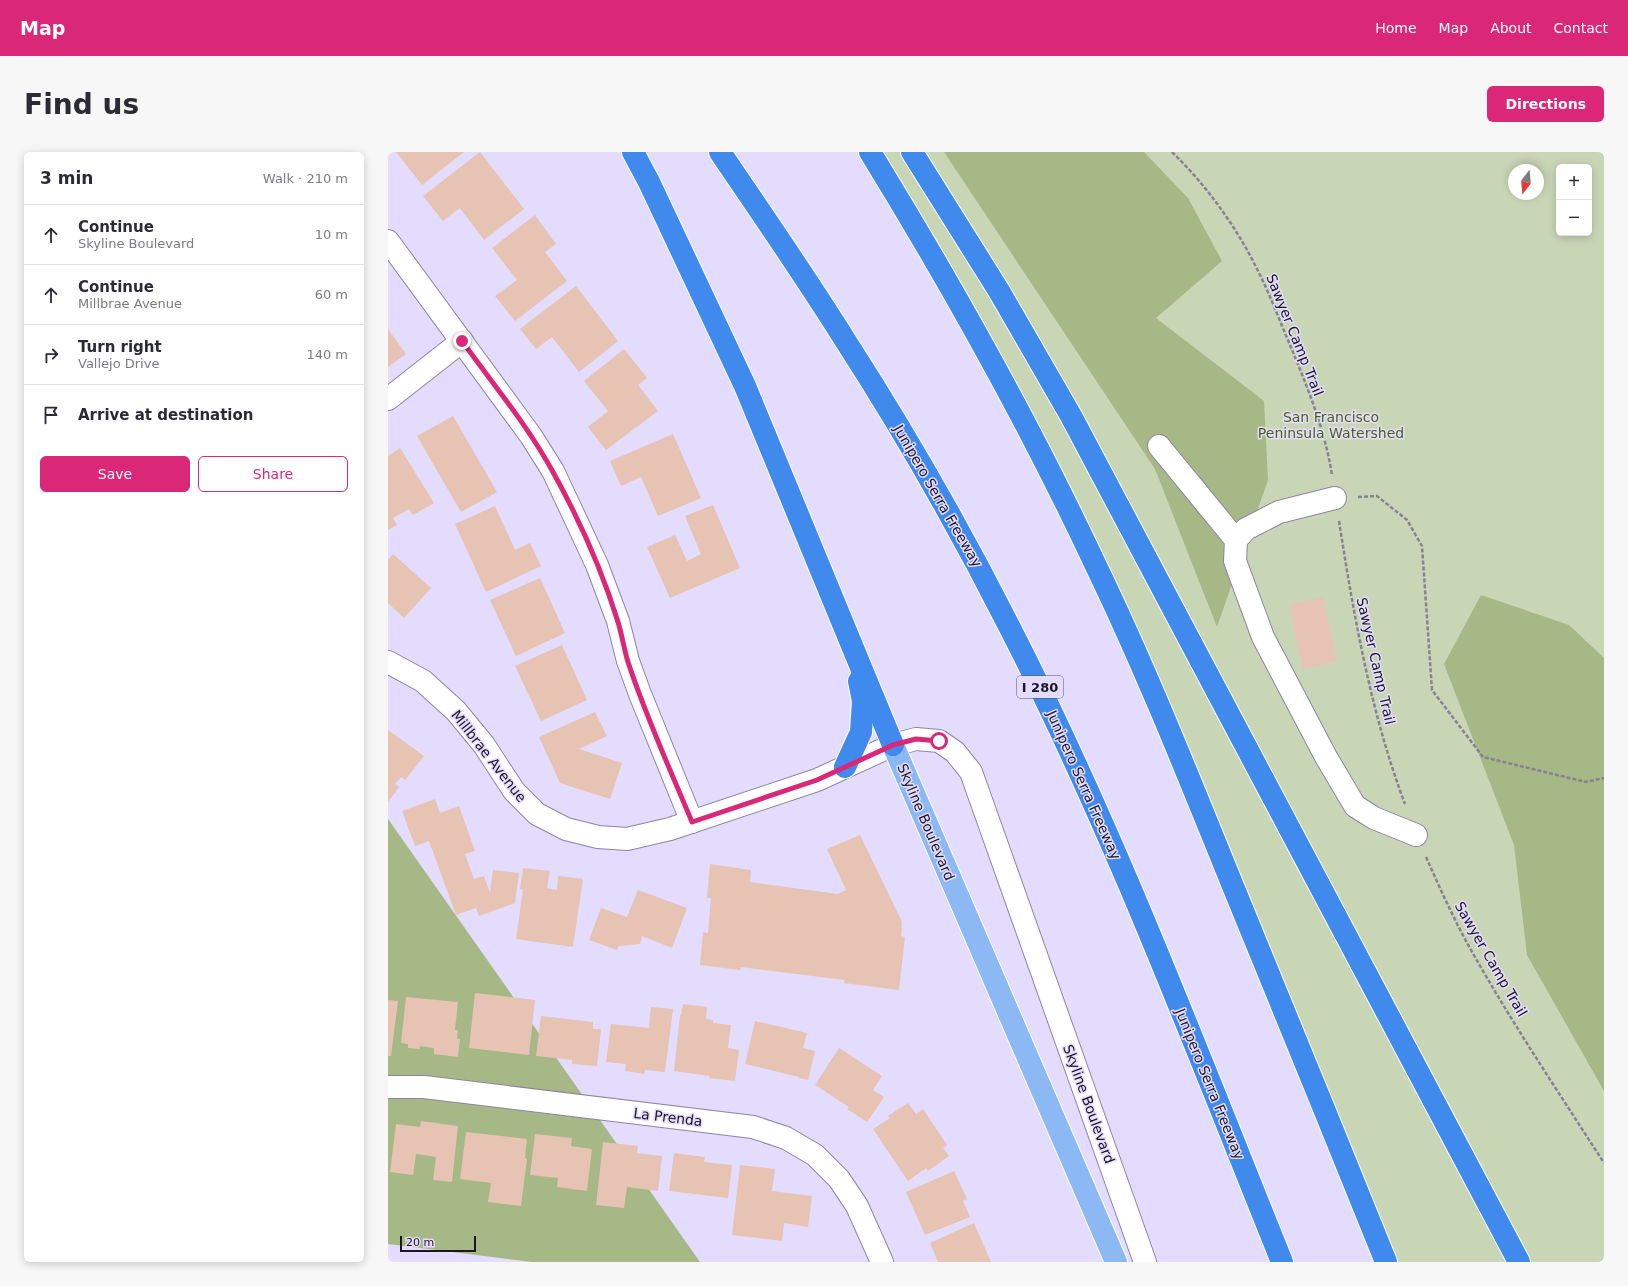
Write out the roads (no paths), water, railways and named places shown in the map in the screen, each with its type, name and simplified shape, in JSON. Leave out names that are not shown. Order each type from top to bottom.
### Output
[{"type":"highway","points":[[633,152],[649,182],[745,386],[893,745]]},
{"type":"highway","name":"Junipero Serra Freeway","points":[[720,152],[844,338],[903,433],[958,530],[1010,628],[1059,728],[1105,828],[1282,1262]]},
{"type":"highway","points":[[870,152],[970,321],[1023,419],[1107,589],[1187,771],[1386,1262]]},
{"type":"highway","points":[[912,152],[999,291],[1074,423],[1519,1262]]},
{"type":"highway","points":[[845,767],[861,732],[863,701],[854,648]]},
{"type":"main road","name":"Skyline Boulevard","points":[[893,745],[1116,1262]]},
{"type":"street","points":[[388,241],[531,436],[553,471],[597,565],[618,621],[628,661],[640,694],[692,822]]},
{"type":"street","points":[[388,399],[462,341]]},
{"type":"street","points":[[1159,446],[1236,540],[1236,562],[1263,637],[1326,757],[1355,806],[1374,818],[1416,835]]},
{"type":"street","points":[[1236,540],[1246,529],[1279,512],[1335,498]]},
{"type":"street","name":"Millbrae Avenue","points":[[388,662],[423,681],[456,711],[484,745],[514,791],[537,814],[566,829],[598,837],[627,839],[670,829],[817,780],[893,745]]},
{"type":"street","name":"Skyline Boulevard","points":[[893,745],[916,739],[939,741],[955,752],[971,772],[1145,1262]]},
{"type":"street","name":"La Prenda","points":[[388,1087],[424,1087],[745,1126],[786,1138],[815,1155],[839,1179],[857,1206],[882,1262]]},
{"type":"park label","name":"San Francisco Peninsula Watershed","points":[[1331,426]]}]
